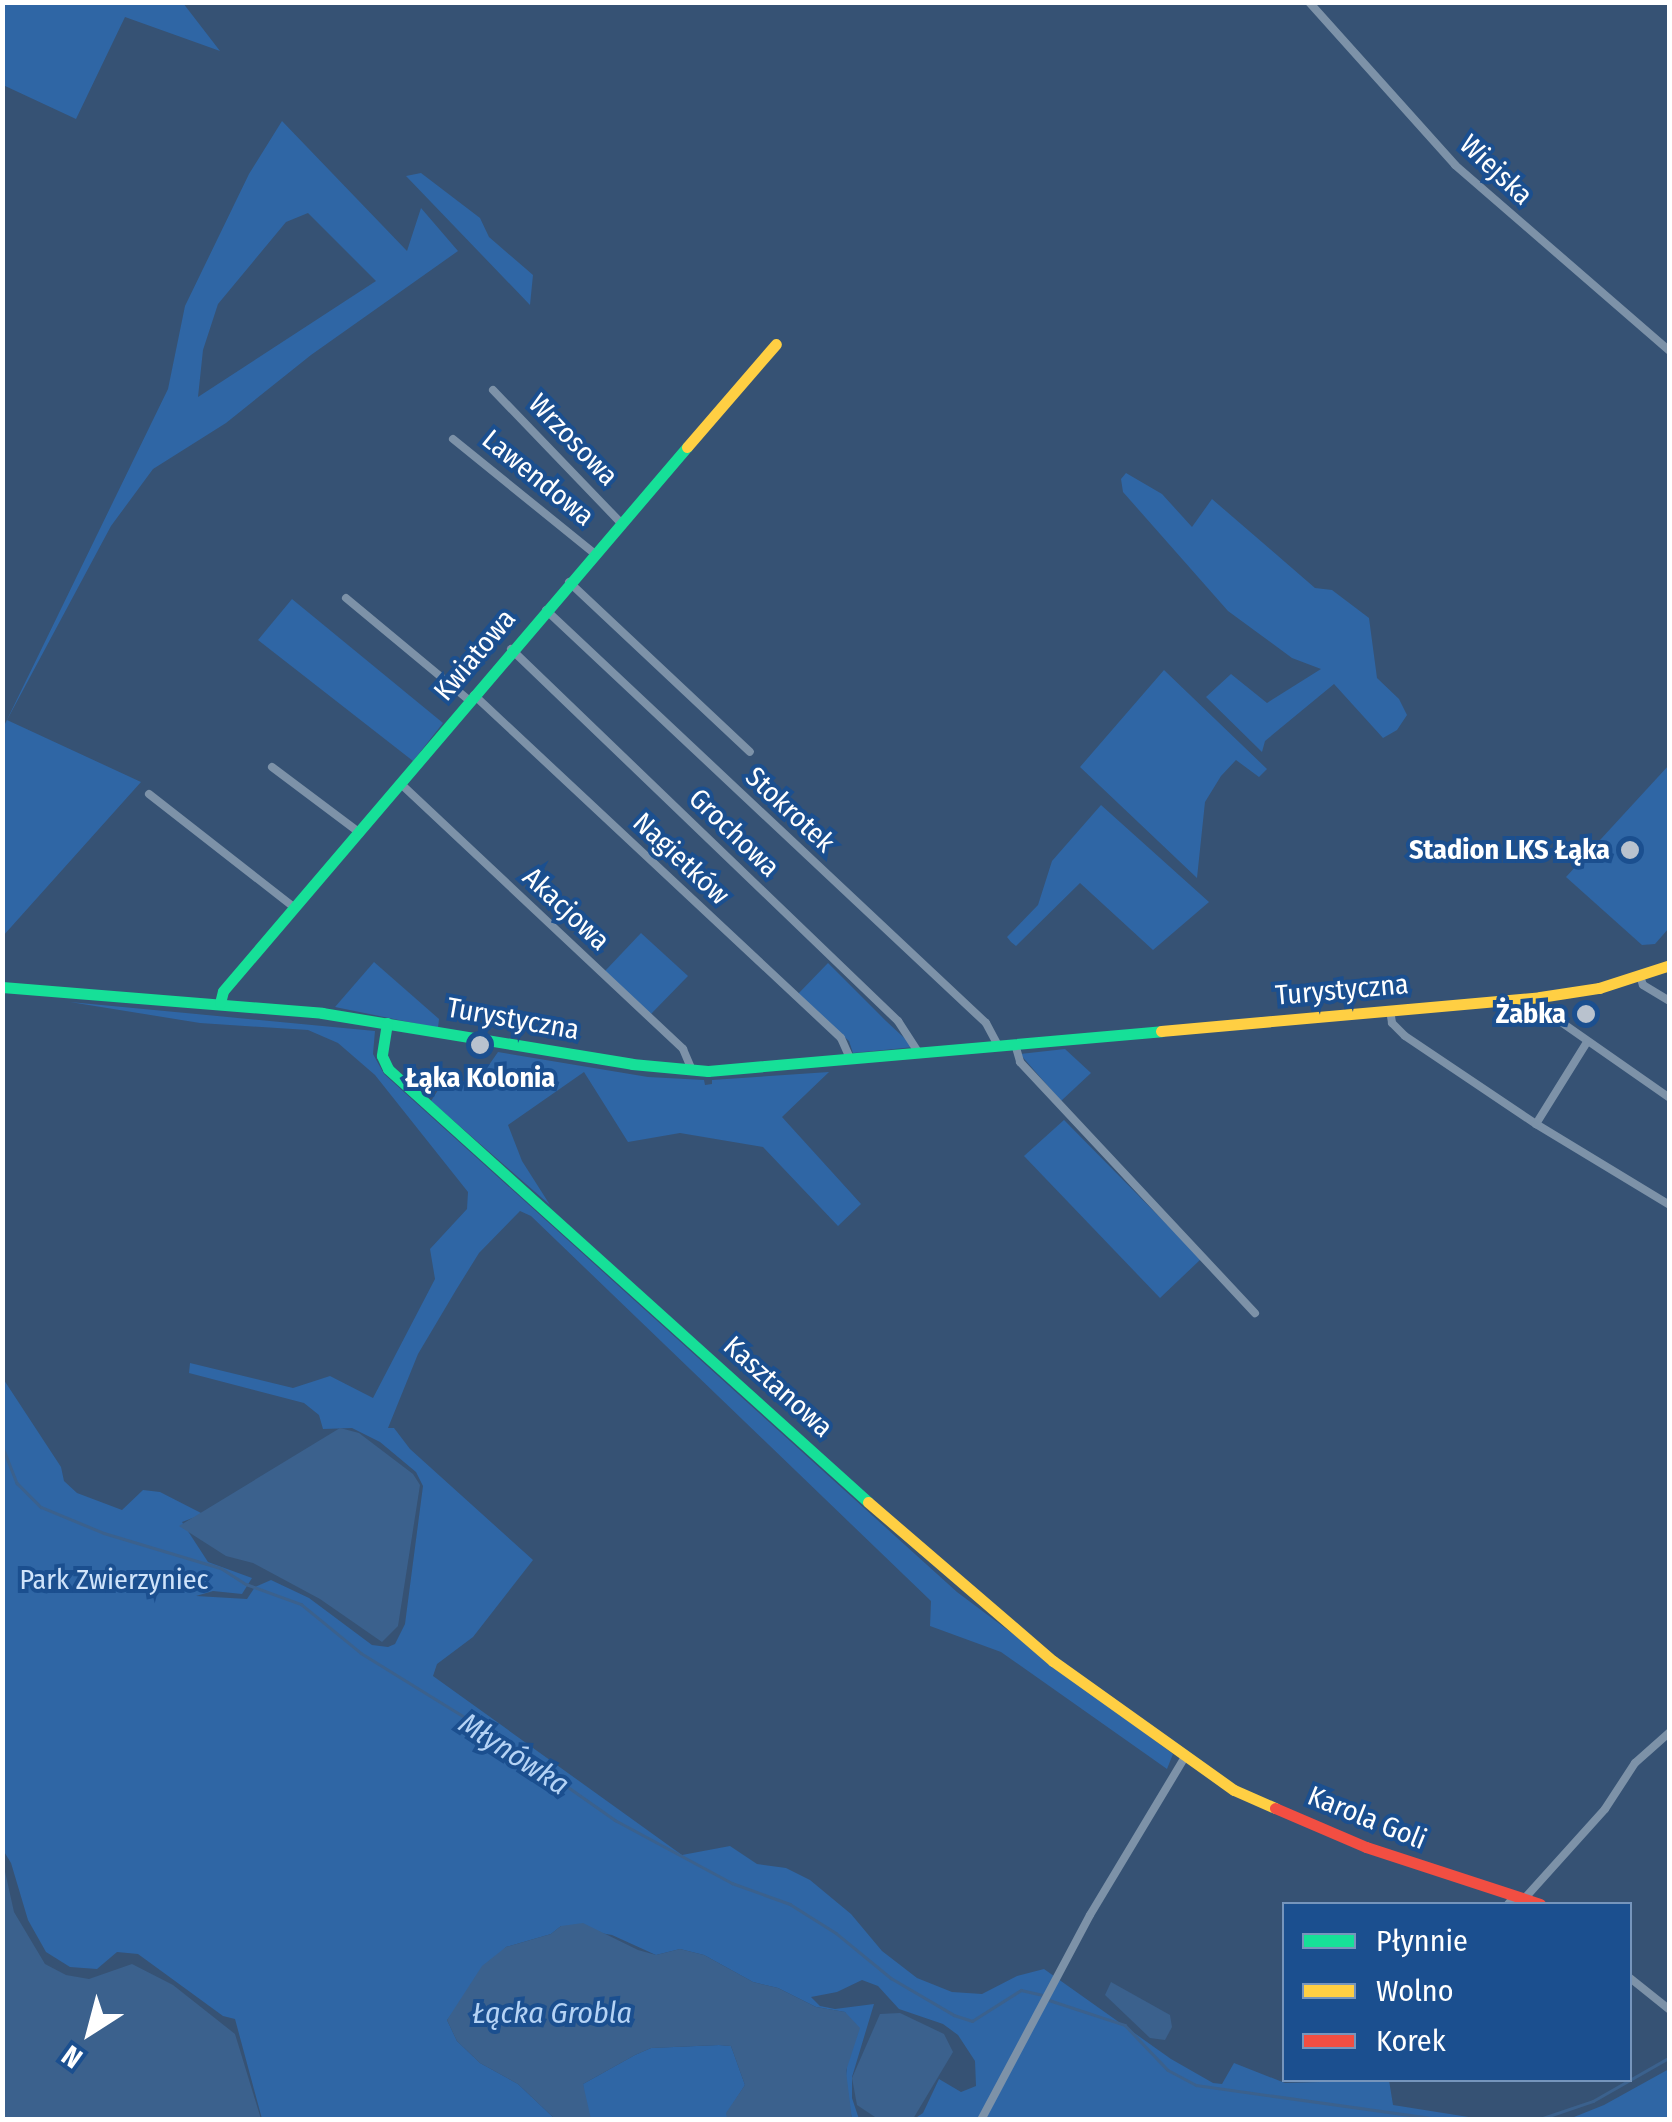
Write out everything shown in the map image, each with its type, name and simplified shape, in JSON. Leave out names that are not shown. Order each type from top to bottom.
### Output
[{"type":"street","name":"Wiejska","points":[[1310,2],[1454,165],[1670,351]]},
{"type":"street","name":"Kwiatowa","points":[[220,1004],[225,990],[511,649],[776,344]]},
{"type":"street","name":"Wrzosowa","points":[[493,390],[620,522]]},
{"type":"street","name":"Lawendowa","points":[[453,438],[594,553]]},
{"type":"street","points":[[569,582],[750,752]]},
{"type":"street","name":"Nagietków","points":[[346,598],[472,698],[840,1038],[851,1060]]},
{"type":"street","name":"Stokrotek","points":[[546,610],[986,1024],[998,1046]]},
{"type":"street","name":"Grochowa","points":[[511,649],[885,1008],[908,1032],[919,1053]]},
{"type":"street","points":[[272,766],[360,833]]},
{"type":"street","name":"Akacjowa","points":[[401,784],[683,1048],[692,1071]]},
{"type":"street","points":[[149,794],[295,908]]},
{"type":"street","name":"Turystyczna","points":[[2,987],[220,1004],[387,1023],[692,1071],[1540,997],[1588,990],[1670,964]]},
{"type":"street","points":[[1640,976],[1643,985],[1670,1000]]},
{"type":"street","points":[[1540,997],[1545,1011],[1670,1098]]},
{"type":"street","points":[[1390,1010],[1400,1032],[1536,1124],[1670,1205]]},
{"type":"street","name":"Kasztanowa","points":[[387,1023],[382,1056],[388,1069],[966,1590],[1053,1661],[1185,1757]]},
{"type":"street","points":[[1536,1124],[1587,1042]]},
{"type":"street","points":[[1015,1044],[1020,1062],[1255,1313]]},
{"type":"street","points":[[1515,1900],[1605,1810],[1636,1763],[1670,1732]]},
{"type":"street","points":[[980,2120],[1090,1915],[1185,1757]]},
{"type":"street","name":"Karola Goli","points":[[1185,1757],[1234,1790],[1366,1848],[1515,1900]]},
{"type":"street","points":[[1632,1980],[1670,2010]]},
{"type":"green space","points":[[3,2],[183,3],[220,51],[125,17],[76,119],[3,85]]},
{"type":"green space","points":[[282,121],[407,251],[421,208],[458,251],[311,355],[226,423],[153,469],[111,526],[7,720],[141,782],[3,936],[3,728],[168,389],[185,306],[249,174]],"holes":[[[308,213],[376,281],[198,397],[203,350],[218,304],[286,222]]]},
{"type":"green space","points":[[421,173],[480,218],[489,237],[533,275],[530,305],[406,176]]},
{"type":"green space","points":[[1126,473],[1162,494],[1192,527],[1212,499],[1315,588],[1332,590],[1369,618],[1377,678],[1399,699],[1407,715],[1397,730],[1383,738],[1334,684],[1265,741],[1262,752],[1206,697],[1231,674],[1267,703],[1321,669],[1292,658],[1228,611],[1123,492],[1121,479]]},
{"type":"green space","points":[[292,599],[443,723],[413,761],[258,640]]},
{"type":"green space","points":[[1164,670],[1267,769],[1259,777],[1236,760],[1221,776],[1205,802],[1197,878],[1080,767]]},
{"type":"green space","name":"Stadion LKS Łąka","points":[[1669,765],[1669,928],[1655,944],[1642,945],[1566,877]]},
{"type":"green space","points":[[1101,805],[1209,902],[1153,950],[1080,883],[1016,946],[1007,937],[1038,905],[1052,861]]},
{"type":"green space","points":[[641,933],[688,976],[650,1015],[605,971]]},
{"type":"green space","points":[[374,962],[439,1019],[438,1028],[335,1007]]},
{"type":"green space","points":[[828,963],[914,1047],[853,1053],[849,1041],[797,995]]},
{"type":"green space","name":"Park Zwierzyniec","points":[[70,1002],[375,1031],[373,1054],[384,1074],[957,1592],[1173,1754],[1167,1769],[1001,1652],[930,1626],[931,1601],[531,1216],[520,1211],[479,1253],[456,1290],[418,1354],[388,1428],[394,1428],[410,1449],[533,1560],[473,1637],[437,1664],[433,1676],[682,1855],[730,1846],[757,1864],[786,1868],[810,1880],[851,1914],[882,1951],[917,1978],[952,1992],[982,1994],[1017,1976],[1044,1969],[1171,2059],[1213,2083],[1222,2084],[1234,2063],[1285,2083],[1389,2082],[1393,2105],[1481,2119],[914,2119],[923,2113],[939,2079],[961,2092],[976,2086],[975,2061],[958,2035],[943,2024],[899,2009],[878,1986],[862,1980],[837,1992],[811,1997],[820,2006],[835,2009],[874,2004],[852,2077],[852,2098],[859,2119],[852,2119],[845,2087],[851,2022],[845,2012],[816,2007],[778,1988],[753,1982],[704,1955],[680,1949],[656,1955],[612,1935],[561,1926],[551,1934],[506,1947],[447,2020],[457,2041],[480,2063],[518,2084],[555,2119],[262,2119],[235,2019],[223,2016],[138,1954],[117,1952],[97,1969],[70,1967],[46,1952],[28,1920],[11,1863],[3,1850],[2,1377],[61,1467],[64,1481],[77,1493],[122,1510],[143,1490],[160,1492],[203,1514],[182,1522],[208,1562],[252,1578],[242,1594],[213,1591],[196,1596],[247,1599],[255,1587],[271,1580],[309,1598],[372,1645],[395,1644],[405,1624],[423,1486],[416,1472],[380,1442],[352,1428],[323,1429],[319,1415],[304,1403],[189,1373],[190,1363],[293,1388],[330,1376],[373,1398],[435,1279],[430,1249],[467,1209],[468,1192],[375,1075],[338,1043],[308,1030],[200,1023]]},
{"type":"green space","points":[[1065,1049],[1091,1073],[1061,1101],[1020,1054]]},
{"type":"green space","points":[[498,1052],[648,1077],[704,1080],[705,1085],[712,1084],[712,1080],[829,1072],[782,1117],[861,1204],[838,1226],[763,1147],[680,1133],[628,1142],[584,1072],[508,1125],[522,1161],[550,1205],[431,1101],[447,1076],[475,1085]]},
{"type":"green space","points":[[1064,1120],[1201,1259],[1160,1298],[1024,1156]]},
{"type":"green space","points":[[731,2046],[745,2085],[727,2119],[591,2120],[585,2108],[583,2084],[651,2048]]},
{"type":"green space","points":[[1669,2069],[1669,2119],[1569,2119],[1604,2105]]},
{"type":"water","points":[[340,1428],[359,1433],[413,1474],[420,1485],[398,1626],[382,1642],[320,1599],[253,1563],[226,1556],[179,1526]]},
{"type":"water","points":[[2,1858],[14,1912],[45,1964],[66,1975],[89,1979],[132,1964],[173,1985],[235,2034],[261,2119],[3,2119]]},
{"type":"water","name":"Łącka Grobla","points":[[583,1923],[656,1955],[680,1949],[704,1955],[753,1982],[778,1988],[816,2007],[845,2012],[860,2028],[846,2071],[852,2119],[727,2119],[726,2113],[745,2085],[731,2046],[719,2045],[651,2048],[635,2055],[583,2084],[591,2119],[555,2119],[518,2084],[480,2063],[457,2041],[447,2020],[482,1966],[506,1947],[551,1934],[561,1926]]},
{"type":"water","points":[[1111,1982],[1170,2015],[1172,2027],[1165,2040],[1150,2038],[1105,1995]]},
{"type":"water","points":[[900,2013],[944,2034],[953,2052],[913,2119],[878,2119],[857,2105],[852,2078],[880,2014]]},
{"type":"waterway","name":"Młynówka","points":[[2,1445],[17,1483],[41,1507],[104,1533],[221,1568],[246,1584],[301,1604],[361,1653],[494,1735],[615,1820],[732,1883],[790,1904],[836,1933],[891,1978],[954,2015],[972,2021],[1021,1990],[1042,1995]]},
{"type":"waterway","name":"Młynówka","points":[[1049,2000],[1125,2025],[1168,2070],[1196,2085],[1444,2120]]},
{"type":"waterway","name":"Młynówka","points":[[1632,2079],[1670,2057]]},
{"type":"waterway","name":"Młynówka","points":[[1537,2120],[1593,2101],[1626,2082]]},
{"type":"traffic: fast","points":[[220,1003],[223,991],[687,447]]},
{"type":"traffic: fast","points":[[2,987],[322,1013],[632,1064],[708,1071],[1161,1031]]},
{"type":"traffic: fast","points":[[387,1023],[382,1056],[388,1069],[868,1502]]},
{"type":"traffic: slow","points":[[687,447],[776,344]]},
{"type":"traffic: slow","points":[[1161,1031],[1540,997],[1599,988],[1670,965]]},
{"type":"traffic: slow","points":[[868,1502],[1053,1661],[1234,1790],[1275,1808]]},
{"type":"traffic: jam","points":[[1275,1808],[1366,1847],[1534,1902]]},
{"type":"place","name":"Stadion LKS Łąka","points":[[1630,850]]},
{"type":"place","name":"Żabka","points":[[1586,1014]]},
{"type":"place","name":"Łąka Kolonia","points":[[480,1045]]}]
